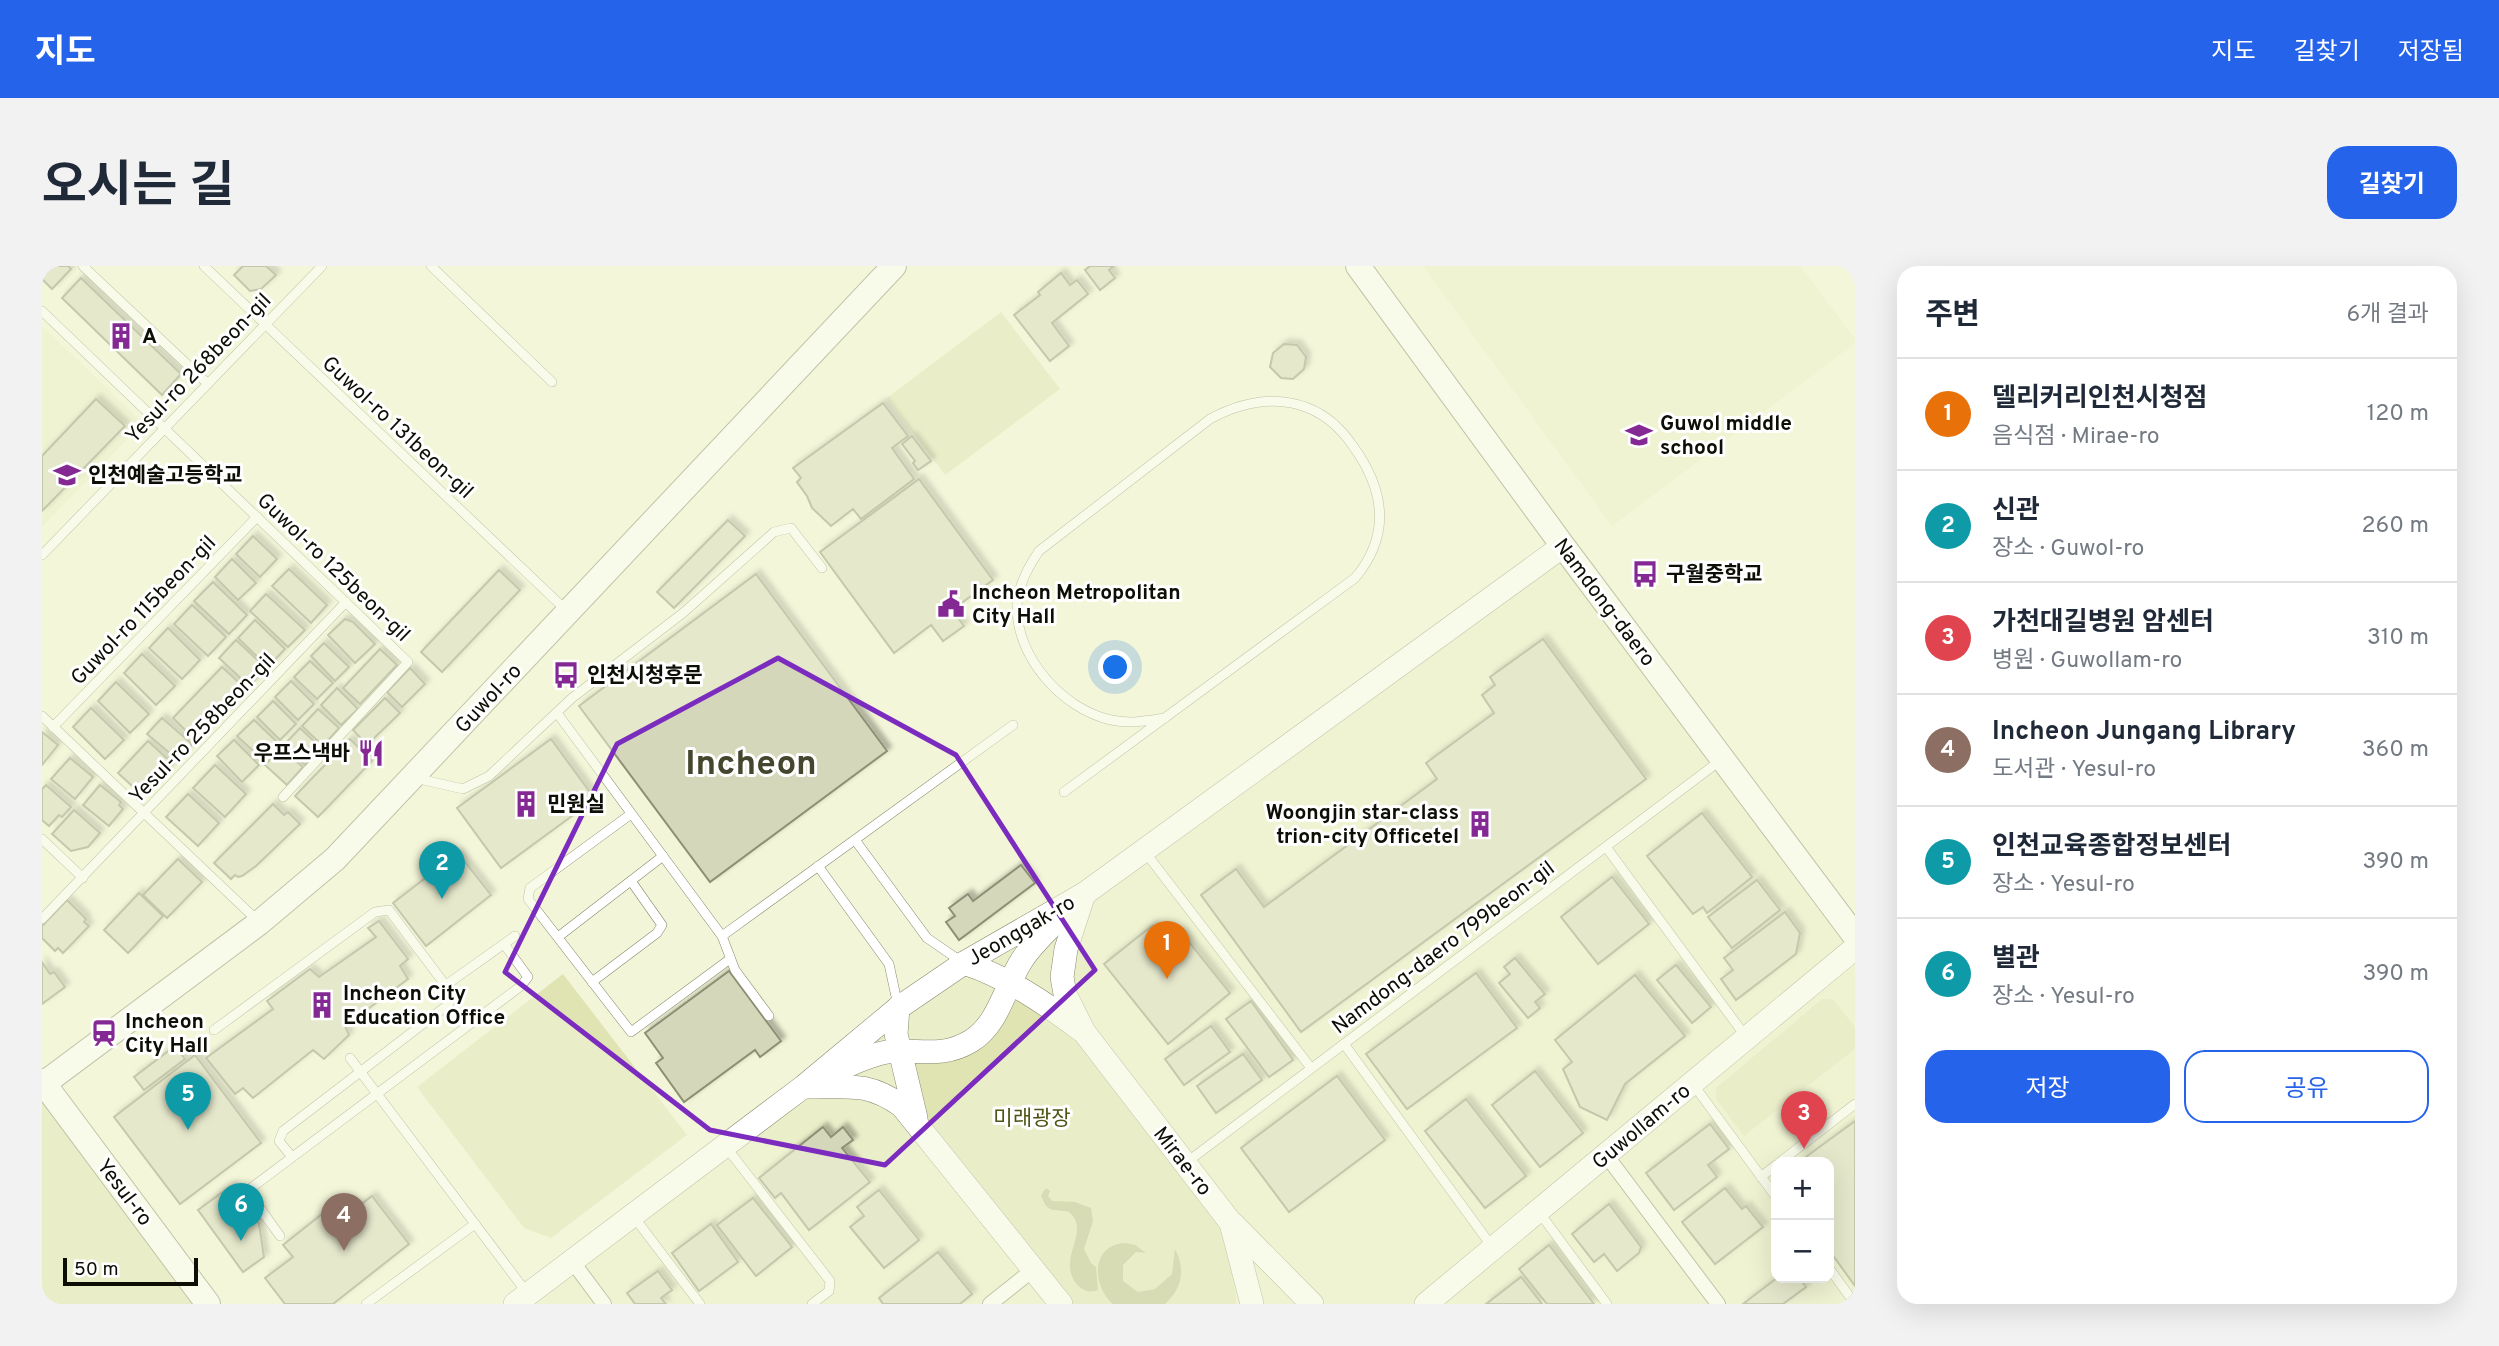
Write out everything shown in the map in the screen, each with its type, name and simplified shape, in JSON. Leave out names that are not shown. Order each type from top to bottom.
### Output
[{"type":"main road","name":"Guwol-ro","points":[[43,1083],[259,923],[335,859],[894,266]]},
{"type":"main road","name":"Namdong-daero","points":[[1359,266],[1563,546],[1855,936]]},
{"type":"main road","name":"Yesul-ro","points":[[43,1083],[208,1304]]},
{"type":"street","points":[[1084,1032],[1065,994],[1062,977],[1066,949],[1084,894],[1563,546]]},
{"type":"street","name":"Jeonggak-ro","points":[[521,1301],[803,1087],[898,1008],[964,963],[1084,894]]},
{"type":"street","name":"Jeonggak-ro","points":[[803,1087],[881,1053],[928,1053],[948,1050],[972,1041],[988,1026],[1023,958],[1084,894]]},
{"type":"street","name":"Guwollam-ro","points":[[1426,1304],[1855,948]]},
{"type":"street","points":[[964,963],[989,971],[1010,982],[1084,1032]]},
{"type":"street","points":[[898,1008],[896,1034],[918,1124]]},
{"type":"street","name":"Mirae-ro","points":[[1084,1032],[1231,1223],[1252,1304]]},
{"type":"street","points":[[803,1087],[865,1087],[884,1093],[902,1105],[1061,1304]]},
{"type":"street","points":[[1606,1155],[1718,1304]]},
{"type":"street","points":[[1231,1223],[1312,1304]]},
{"type":"street","points":[[572,1261],[604,1304]]},
{"type":"street","points":[[990,1304],[1034,1269]]},
{"type":"lane","points":[[83,266],[208,384]]},
{"type":"lane","name":"Guwol-ro 131beon-gil","points":[[204,266],[569,612]]},
{"type":"lane","name":"Yesul-ro 268beon-gil","points":[[42,555],[322,266]]},
{"type":"lane","points":[[431,266],[552,382]]},
{"type":"lane","name":"Guwol-ro 125beon-gil","points":[[42,311],[408,662],[283,797]]},
{"type":"lane","points":[[1063,792],[1165,718],[1355,578],[1363,568],[1374,546],[1379,523],[1380,501],[1375,482],[1362,457],[1343,431],[1309,408],[1284,402],[1254,402],[1229,409],[1210,419],[1039,551],[1021,583],[1017,604],[1019,626],[1028,652],[1046,679],[1068,700],[1111,720],[1135,723],[1165,718]]},
{"type":"lane","name":"Guwol-ro 115beon-gil","points":[[53,727],[257,517]]},
{"type":"lane","points":[[413,778],[463,789],[489,776],[604,672],[683,613],[774,533],[791,528],[822,568]]},
{"type":"lane","name":"Yesul-ro 258beon-gil","points":[[42,919],[346,602]]},
{"type":"lane","points":[[557,713],[722,936],[735,970],[769,1016]]},
{"type":"lane","points":[[42,716],[259,923]]},
{"type":"lane","points":[[722,936],[1013,725]]},
{"type":"lane","name":"Namdong-daero 799beon-gil","points":[[1184,1164],[1723,759]]},
{"type":"lane","points":[[631,814],[530,888],[528,899],[631,1032],[730,959]]},
{"type":"lane","points":[[42,839],[83,878]]},
{"type":"lane","points":[[855,840],[927,937],[964,963]]},
{"type":"lane","points":[[1606,847],[1747,1038]]},
{"type":"lane","points":[[1144,851],[1311,1068]]},
{"type":"lane","points":[[558,937],[663,856]]},
{"type":"lane","points":[[818,866],[889,964],[898,1008]]},
{"type":"lane","points":[[592,982],[657,933],[662,925],[631,881]]},
{"type":"lane","points":[[214,1030],[375,912],[388,910],[452,993],[449,1004],[283,1131],[279,1141],[292,1157]]},
{"type":"lane","points":[[446,985],[514,936]]},
{"type":"lane","points":[[280,1236],[253,1198],[251,1188],[521,986],[528,976],[504,944]]},
{"type":"lane","points":[[1344,1044],[1493,1248]]},
{"type":"lane","points":[[350,1058],[475,1224],[521,1301]]},
{"type":"lane","points":[[1692,1083],[1771,1190]]},
{"type":"lane","points":[[1787,1157],[1855,1104]]},
{"type":"lane","points":[[725,1146],[830,1281],[829,1291],[812,1304]]},
{"type":"lane","points":[[1761,1177],[1771,1169]]},
{"type":"lane","points":[[1538,1211],[1607,1304]]},
{"type":"lane","points":[[633,1215],[700,1304]]},
{"type":"lane","points":[[366,1304],[475,1224]]},
{"type":"lane","points":[[1834,1275],[1855,1304]]},
{"type":"highlighted area","points":[[778,658],[956,755],[1095,970],[885,1165],[710,1130],[505,972],[617,744]]},
{"type":"shaded area","name":"Guwol middle school","points":[[1423,266],[1800,266],[1855,339],[1855,343],[1612,526]]},
{"type":"shaded area","name":"인천예술고등학교","points":[[42,326],[143,423],[42,527]]},
{"type":"shaded area","points":[[1563,546],[1855,949],[1855,1304],[515,1304],[898,1008],[1084,894]]},
{"type":"shaded area","points":[[1046,1188],[1050,1191],[1048,1196],[1052,1201],[1075,1202],[1091,1208],[1093,1221],[1084,1249],[1096,1267],[1098,1290],[1083,1289],[1072,1277],[1070,1259],[1077,1224],[1069,1212],[1052,1210],[1046,1206],[1041,1195]]},
{"type":"shaded area","points":[[1114,1245],[1135,1245],[1146,1253],[1136,1252],[1123,1265],[1123,1281],[1138,1292],[1155,1289],[1172,1274],[1175,1249],[1181,1271],[1179,1285],[1165,1304],[1113,1304],[1106,1296],[1098,1277],[1101,1258],[1106,1250]]},
{"type":"green space","points":[[1001,312],[1060,389],[945,475],[887,398]]},
{"type":"green space","points":[[563,974],[687,1135],[551,1238],[524,1228],[417,1087]]},
{"type":"green space","name":"미래광장","points":[[1010,982],[1084,1032],[1231,1223],[1236,1304],[1061,1304],[918,1124],[900,1051],[972,1041]]},
{"type":"green space","points":[[1822,999],[1833,999],[1855,1027],[1855,1049],[1744,1136],[1716,1099],[1716,1088]]},
{"type":"green space","points":[[42,1085],[208,1304],[42,1304]]},
{"type":"building","points":[[42,266],[68,266],[71,269],[52,289],[42,279]]},
{"type":"building","points":[[243,266],[266,266],[276,275],[261,289],[250,291],[234,275]]},
{"type":"building","points":[[1090,266],[1114,266],[1109,270],[1115,278],[1100,290],[1085,270]]},
{"type":"building","points":[[1061,273],[1070,285],[1077,280],[1088,294],[1052,323],[1069,346],[1050,361],[1014,315],[1040,295],[1038,292]]},
{"type":"building","name":"A","points":[[81,278],[181,374],[162,395],[62,298]]},
{"type":"building","points":[[1284,344],[1297,345],[1306,357],[1304,369],[1293,379],[1281,378],[1270,367],[1273,353]]},
{"type":"building","points":[[96,399],[125,426],[42,511],[42,456]]},
{"type":"building","points":[[883,403],[908,436],[892,448],[914,479],[861,519],[853,509],[831,526],[812,508],[797,482],[801,478],[793,468]]},
{"type":"building","points":[[912,436],[931,461],[918,470],[913,463],[915,461],[902,444]]},
{"type":"building","points":[[919,479],[993,580],[952,610],[964,626],[943,641],[931,625],[894,653],[820,552]]},
{"type":"building","points":[[728,520],[745,536],[674,608],[657,592]]},
{"type":"building","points":[[253,536],[277,559],[260,577],[236,554]]},
{"type":"building","points":[[232,559],[256,583],[238,600],[215,577]]},
{"type":"building","points":[[289,569],[327,605],[311,623],[272,586]]},
{"type":"building","points":[[499,570],[520,590],[442,672],[421,652]]},
{"type":"building","points":[[756,574],[887,751],[710,882],[579,706]]},
{"type":"building","points":[[213,582],[247,615],[229,634],[194,601]]},
{"type":"building","points":[[266,594],[305,630],[288,647],[250,611]]},
{"type":"building","points":[[192,605],[226,637],[208,656],[174,624]]},
{"type":"building","points":[[345,619],[353,622],[375,644],[355,663],[328,635]]},
{"type":"building","points":[[255,620],[285,649],[268,667],[238,638]]},
{"type":"building","points":[[168,628],[200,660],[182,679],[149,648]]},
{"type":"building","name":"Woongjin star-class trion-city Officetel","points":[[1543,639],[1646,779],[1301,1032],[1201,895],[1236,869],[1264,907],[1437,779],[1426,763],[1494,713],[1482,695],[1495,685],[1490,677]]},
{"type":"building","points":[[236,640],[266,668],[249,686],[219,658]]},
{"type":"building","points":[[324,643],[349,667],[335,681],[311,656]]},
{"type":"building","points":[[380,649],[397,665],[360,704],[343,688]]},
{"type":"building","points":[[142,654],[175,686],[156,705],[124,673]]},
{"type":"building","points":[[310,661],[333,683],[317,699],[294,677]]},
{"type":"building","points":[[222,667],[246,689],[196,741],[173,718]]},
{"type":"building","points":[[410,668],[425,684],[402,707],[387,692]]},
{"type":"building","points":[[291,681],[314,704],[298,720],[275,697]]},
{"type":"building","points":[[116,682],[149,714],[130,733],[98,701]]},
{"type":"building","points":[[337,688],[358,709],[341,725],[321,705]]},
{"type":"building","points":[[385,698],[400,713],[367,745],[353,730]]},
{"type":"building","points":[[273,701],[296,724],[280,740],[257,717]]},
{"type":"building","points":[[91,708],[124,740],[105,759],[73,727]]},
{"type":"building","points":[[318,709],[339,728],[323,746],[302,726]]},
{"type":"building","points":[[162,718],[192,744],[183,755],[177,749],[172,755],[147,734]]},
{"type":"building","points":[[254,720],[277,742],[261,758],[237,736]]},
{"type":"building","points":[[300,728],[321,748],[305,765],[284,745]]},
{"type":"building","points":[[42,732],[58,745],[42,765]]},
{"type":"building","points":[[350,739],[372,761],[318,817],[295,796]]},
{"type":"building","name":"민원실","points":[[551,739],[595,799],[501,868],[457,808]]},
{"type":"building","points":[[234,740],[259,765],[242,782],[217,756]]},
{"type":"building","points":[[148,741],[173,764],[143,796],[118,773]]},
{"type":"building","points":[[281,748],[303,767],[287,785],[265,765]]},
{"type":"building","points":[[70,758],[93,777],[75,799],[51,779]]},
{"type":"building","points":[[215,765],[246,794],[225,817],[193,788]]},
{"type":"building","points":[[46,785],[71,807],[49,826],[42,820],[42,789]]},
{"type":"building","points":[[100,785],[121,802],[119,805],[123,809],[109,826],[83,805]]},
{"type":"building","points":[[188,794],[219,823],[198,846],[166,817]]},
{"type":"building","points":[[273,804],[284,815],[288,812],[300,824],[256,866],[242,876],[235,875],[231,879],[214,863]]},
{"type":"building","points":[[74,810],[100,833],[88,847],[71,851],[52,834]]},
{"type":"building","points":[[1702,813],[1752,877],[1707,913],[1703,907],[1693,914],[1647,856]]},
{"type":"building","points":[[458,853],[491,895],[426,946],[393,903]]},
{"type":"building","points":[[178,859],[202,882],[167,918],[143,895]]},
{"type":"building","points":[[1021,865],[1035,883],[959,940],[946,922],[955,916],[949,908],[968,894],[973,901]]},
{"type":"building","points":[[1612,877],[1649,924],[1598,964],[1561,917]]},
{"type":"building","points":[[1757,880],[1780,910],[1732,948],[1708,917]]},
{"type":"building","points":[[139,893],[163,916],[128,953],[104,930]]},
{"type":"building","points":[[67,900],[86,919],[84,922],[89,926],[63,953],[58,948],[55,951],[42,938],[42,926]]},
{"type":"building","points":[[1785,912],[1800,933],[1796,954],[1736,1000],[1721,979],[1733,970],[1724,958]]},
{"type":"building","name":"Incheon City Education Office","points":[[379,921],[408,959],[400,966],[408,979],[345,1026],[349,1035],[324,1059],[313,1050],[253,1098],[243,1088],[235,1094],[206,1058],[273,1009],[267,1001],[310,969],[319,977],[376,937],[368,928]]},
{"type":"building","points":[[1153,925],[1167,943],[1181,932],[1230,993],[1168,1044],[1104,964]]},
{"type":"building","points":[[1515,958],[1545,994],[1535,1002],[1540,1008],[1528,1018],[1499,983],[1510,974],[1504,967]]},
{"type":"building","points":[[42,962],[50,974],[54,972],[65,987],[42,1004]]},
{"type":"building","points":[[1676,965],[1711,1007],[1692,1023],[1657,980]]},
{"type":"building","points":[[729,971],[781,1041],[760,1057],[755,1050],[684,1102],[656,1063],[663,1058],[645,1033]]},
{"type":"building","points":[[1476,973],[1517,1028],[1407,1109],[1366,1054]]},
{"type":"building","points":[[1635,975],[1685,1036],[1625,1084],[1607,1120],[1580,1107],[1563,1069],[1572,1062],[1555,1040]]},
{"type":"building","points":[[1251,1001],[1293,1060],[1269,1077],[1226,1019]]},
{"type":"building","points":[[1211,1026],[1230,1052],[1184,1085],[1165,1059]]},
{"type":"building","points":[[175,1046],[185,1059],[144,1090],[134,1077]]},
{"type":"building","points":[[1243,1054],[1262,1080],[1216,1113],[1197,1086]]},
{"type":"building","points":[[195,1055],[261,1143],[180,1204],[114,1117]]},
{"type":"building","points":[[1535,1071],[1583,1133],[1540,1167],[1492,1105]]},
{"type":"building","points":[[1337,1076],[1385,1140],[1289,1212],[1241,1148]]},
{"type":"building","points":[[1466,1099],[1526,1176],[1485,1208],[1425,1131]]},
{"type":"building","points":[[1855,1121],[1855,1286],[1834,1257],[1834,1157],[1806,1157]]},
{"type":"building","points":[[1710,1124],[1729,1149],[1708,1165],[1717,1177],[1674,1210],[1646,1173]]},
{"type":"building","points":[[823,1127],[831,1137],[843,1127],[853,1140],[842,1148],[870,1182],[809,1230],[781,1193],[775,1198],[759,1178]]},
{"type":"building","points":[[231,1186],[259,1224],[264,1257],[243,1272],[198,1210]]},
{"type":"building","points":[[1725,1188],[1742,1209],[1746,1206],[1763,1227],[1715,1264],[1682,1222]]},
{"type":"building","points":[[879,1190],[919,1240],[884,1268],[850,1227],[864,1216],[857,1207]]},
{"type":"building","points":[[372,1196],[409,1244],[333,1304],[285,1304],[265,1278],[293,1257],[283,1245],[336,1203],[346,1216]]},
{"type":"building","points":[[753,1198],[792,1247],[756,1276],[717,1225]]},
{"type":"building","points":[[1609,1204],[1641,1247],[1639,1253],[1617,1271],[1604,1254],[1594,1262],[1572,1234]]},
{"type":"building","points":[[711,1224],[738,1262],[699,1291],[672,1253]]},
{"type":"building","points":[[1549,1245],[1594,1304],[1547,1304],[1519,1269]]},
{"type":"building","points":[[938,1252],[972,1294],[960,1304],[883,1304],[879,1298]]},
{"type":"building","points":[[658,1271],[672,1290],[661,1298],[666,1304],[635,1304],[627,1293]]},
{"type":"building","points":[[1521,1277],[1542,1304],[1486,1304]]},
{"type":"building","points":[[1771,1283],[1803,1283],[1806,1287],[1783,1304],[1743,1304]]},
{"type":"place","name":"A","points":[[121,336]]},
{"type":"place","name":"Guwol middle school","points":[[1639,435]]},
{"type":"place","name":"인천예술고등학교","points":[[67,475]]},
{"type":"place","name":"구월중학교","points":[[1645,574]]},
{"type":"place","name":"Incheon Metropolitan City Hall","points":[[951,604]]},
{"type":"place","name":"인천시청후문","points":[[566,675]]},
{"type":"place","name":"우프스낵바","points":[[371,753]]},
{"type":"place","name":"민원실","points":[[526,804]]},
{"type":"place","name":"Woongjin star-class trion-city Officetel","points":[[1480,824]]},
{"type":"place","name":"신관","points":[[442,899]]},
{"type":"place","name":"델리커리인천시청점","points":[[1167,979]]},
{"type":"place","name":"Incheon City Education Office","points":[[322,1005]]},
{"type":"place","name":"Incheon City Hall","points":[[104,1033]]},
{"type":"place","name":"인천교육종합정보센터","points":[[188,1130]]},
{"type":"place","name":"가천대길병원 암센터","points":[[1804,1149]]},
{"type":"place","name":"별관","points":[[241,1241]]},
{"type":"place","name":"Incheon Jungang Library","points":[[344,1251]]},
{"type":"district","name":"Incheon","points":[[751,762]]}]
